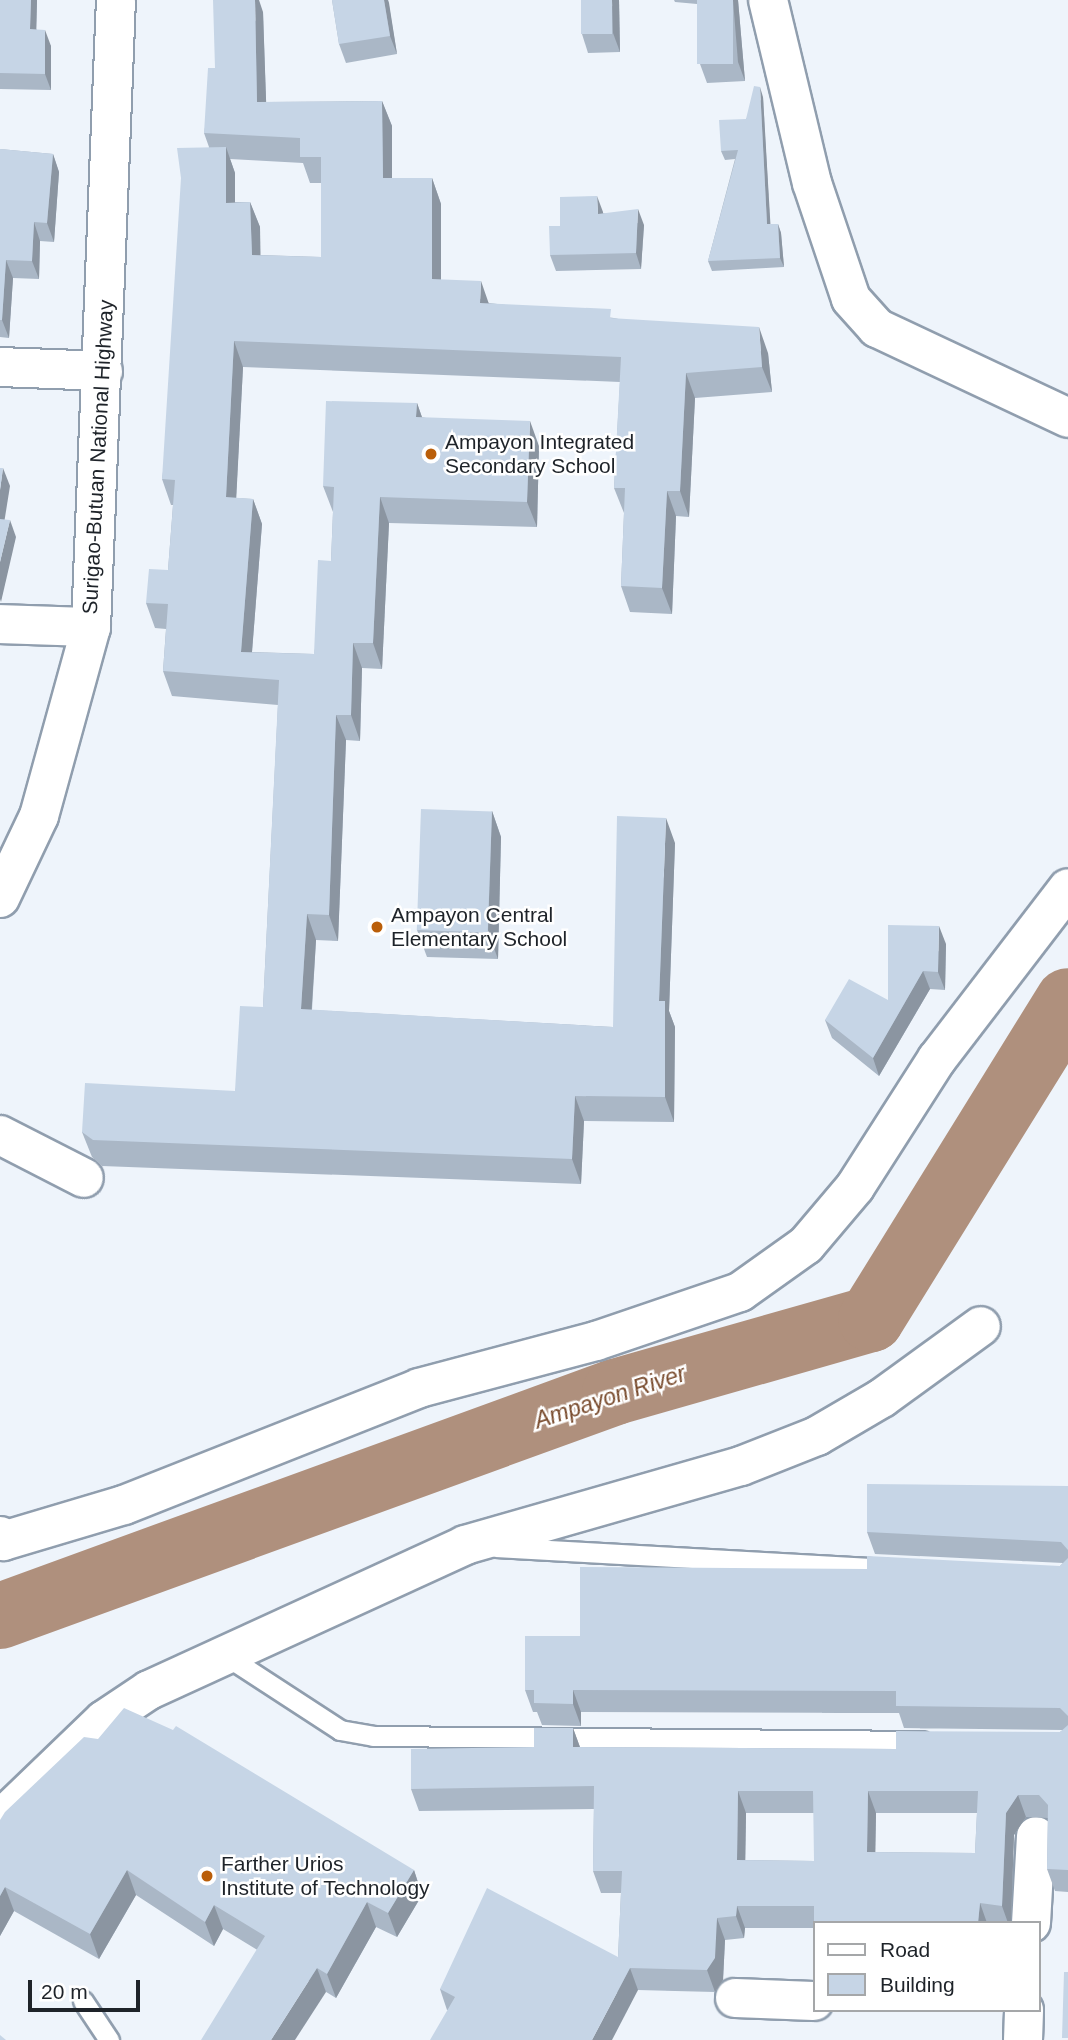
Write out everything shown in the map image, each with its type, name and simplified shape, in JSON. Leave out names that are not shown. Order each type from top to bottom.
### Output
[{"type":"main road","name":"Surigao-Butuan National Highway","points":[[0,898],[39,816],[91,627],[116,0]]},
{"type":"main road","points":[[768,0],[812,183],[851,299],[877,328],[1068,418]]},
{"type":"main road","points":[[0,368],[103,370]]},
{"type":"main road","points":[[0,624],[91,627]]},
{"type":"main road","points":[[1,1540],[124,1504],[419,1388],[596,1341],[740,1292],[806,1245],[855,1187],[937,1059],[1068,888]]},
{"type":"main road","points":[[0,1135],[85,1178]]},
{"type":"main road","points":[[0,1820],[104,1720],[149,1690],[465,1545],[741,1466],[817,1436],[882,1398],[981,1326]]},
{"type":"main road","points":[[1031,1921],[1036,1836]]},
{"type":"main road","points":[[735,1998],[813,2001]]},
{"type":"lane","points":[[465,1545],[917,1570]]},
{"type":"lane","points":[[225,1655],[340,1730],[373,1736],[942,1741]]},
{"type":"lane","points":[[83,2001],[109,2040]]},
{"type":"building","points":[[0,0],[31,0],[30,29],[45,30],[45,74],[0,73]]},
{"type":"building","points":[[213,0],[255,0],[257,102],[382,101],[383,178],[432,178],[432,279],[481,281],[480,303],[611,309],[610,318],[759,327],[762,367],[686,373],[680,491],[667,491],[662,588],[621,586],[625,488],[614,488],[621,357],[234,341],[226,497],[253,499],[241,652],[314,654],[318,560],[331,561],[334,487],[323,486],[326,401],[417,403],[416,417],[530,421],[527,502],[380,497],[373,643],[353,643],[351,715],[336,715],[329,915],[307,914],[301,1009],[613,1027],[617,816],[666,818],[659,1001],[665,1001],[665,1097],[575,1096],[572,1159],[93,1140],[82,1132],[85,1083],[235,1091],[240,1006],[263,1007],[279,680],[163,671],[168,604],[146,603],[149,569],[168,570],[175,480],[162,479],[181,178],[177,148],[226,147],[226,203],[250,202],[252,255],[321,257],[321,157],[300,157],[300,138],[204,133],[208,68],[215,68]]},
{"type":"building","points":[[332,0],[384,0],[390,36],[339,44]]},
{"type":"building","points":[[581,0],[612,0],[612,34],[581,34]]},
{"type":"building","points":[[697,0],[733,0],[733,64],[697,64]]},
{"type":"building","points":[[754,86],[760,87],[767,224],[778,224],[780,258],[708,261],[738,150],[721,151],[719,120],[746,119]]},
{"type":"building","points":[[0,149],[53,154],[47,223],[34,222],[32,261],[6,260],[2,320],[0,320]]},
{"type":"building","points":[[597,196],[598,214],[638,209],[636,253],[550,255],[549,226],[560,226],[560,197]]},
{"type":"building","points":[[0,468],[3,468],[0,490]]},
{"type":"building","points":[[0,519],[10,520],[0,562]]},
{"type":"building","points":[[421,809],[492,811],[488,932],[417,930]]},
{"type":"building","points":[[888,925],[939,926],[938,972],[923,971],[873,1058],[825,1020],[849,979],[888,1000]]},
{"type":"building","points":[[867,1484],[1068,1486],[1068,1550],[1061,1542],[867,1532]]},
{"type":"building","points":[[867,1556],[1060,1566],[1068,1558],[1068,1716],[1060,1708],[896,1706],[896,1691],[573,1690],[573,1704],[534,1703],[534,1690],[525,1690],[525,1636],[580,1636],[580,1567],[867,1569]]},
{"type":"building","points":[[124,1708],[173,1730],[176,1726],[414,1870],[388,1913],[367,1902],[327,1974],[317,1968],[271,2040],[201,2040],[265,1936],[214,1905],[205,1922],[127,1870],[90,1934],[5,1887],[0,1896],[0,1820],[5,1812],[84,1737],[98,1739]]},
{"type":"building","points":[[1068,1725],[1068,1870],[1047,1869],[1048,1805],[1039,1795],[1018,1795],[1006,1813],[1002,1906],[980,1903],[978,1921],[814,1921],[814,1906],[737,1906],[736,1916],[717,1918],[715,1958],[707,1970],[630,1968],[592,2040],[430,2040],[455,1997],[440,1989],[487,1888],[618,1957],[622,1871],[593,1871],[594,1786],[411,1789],[411,1749],[534,1747],[534,1728],[573,1728],[573,1747],[896,1749],[896,1731],[1060,1732]],"holes":[[[738,1791],[813,1791],[814,1861],[737,1860]],[[868,1791],[978,1791],[975,1853],[867,1852]]]},
{"type":"building","points":[[1064,1972],[1068,1972],[1068,2038],[1062,2038]]},
{"type":"waterway","name":"Ampayon River","points":[[0,1616],[615,1392],[871,1319],[1068,1001]]},
{"type":"place","name":"Ampayon Integrated Secondary School","points":[[431,454]]},
{"type":"place","name":"Ampayon Central Elementary School","points":[[377,927]]},
{"type":"place","name":"Farther Urios Institute of Technology","points":[[207,1876]]}]
